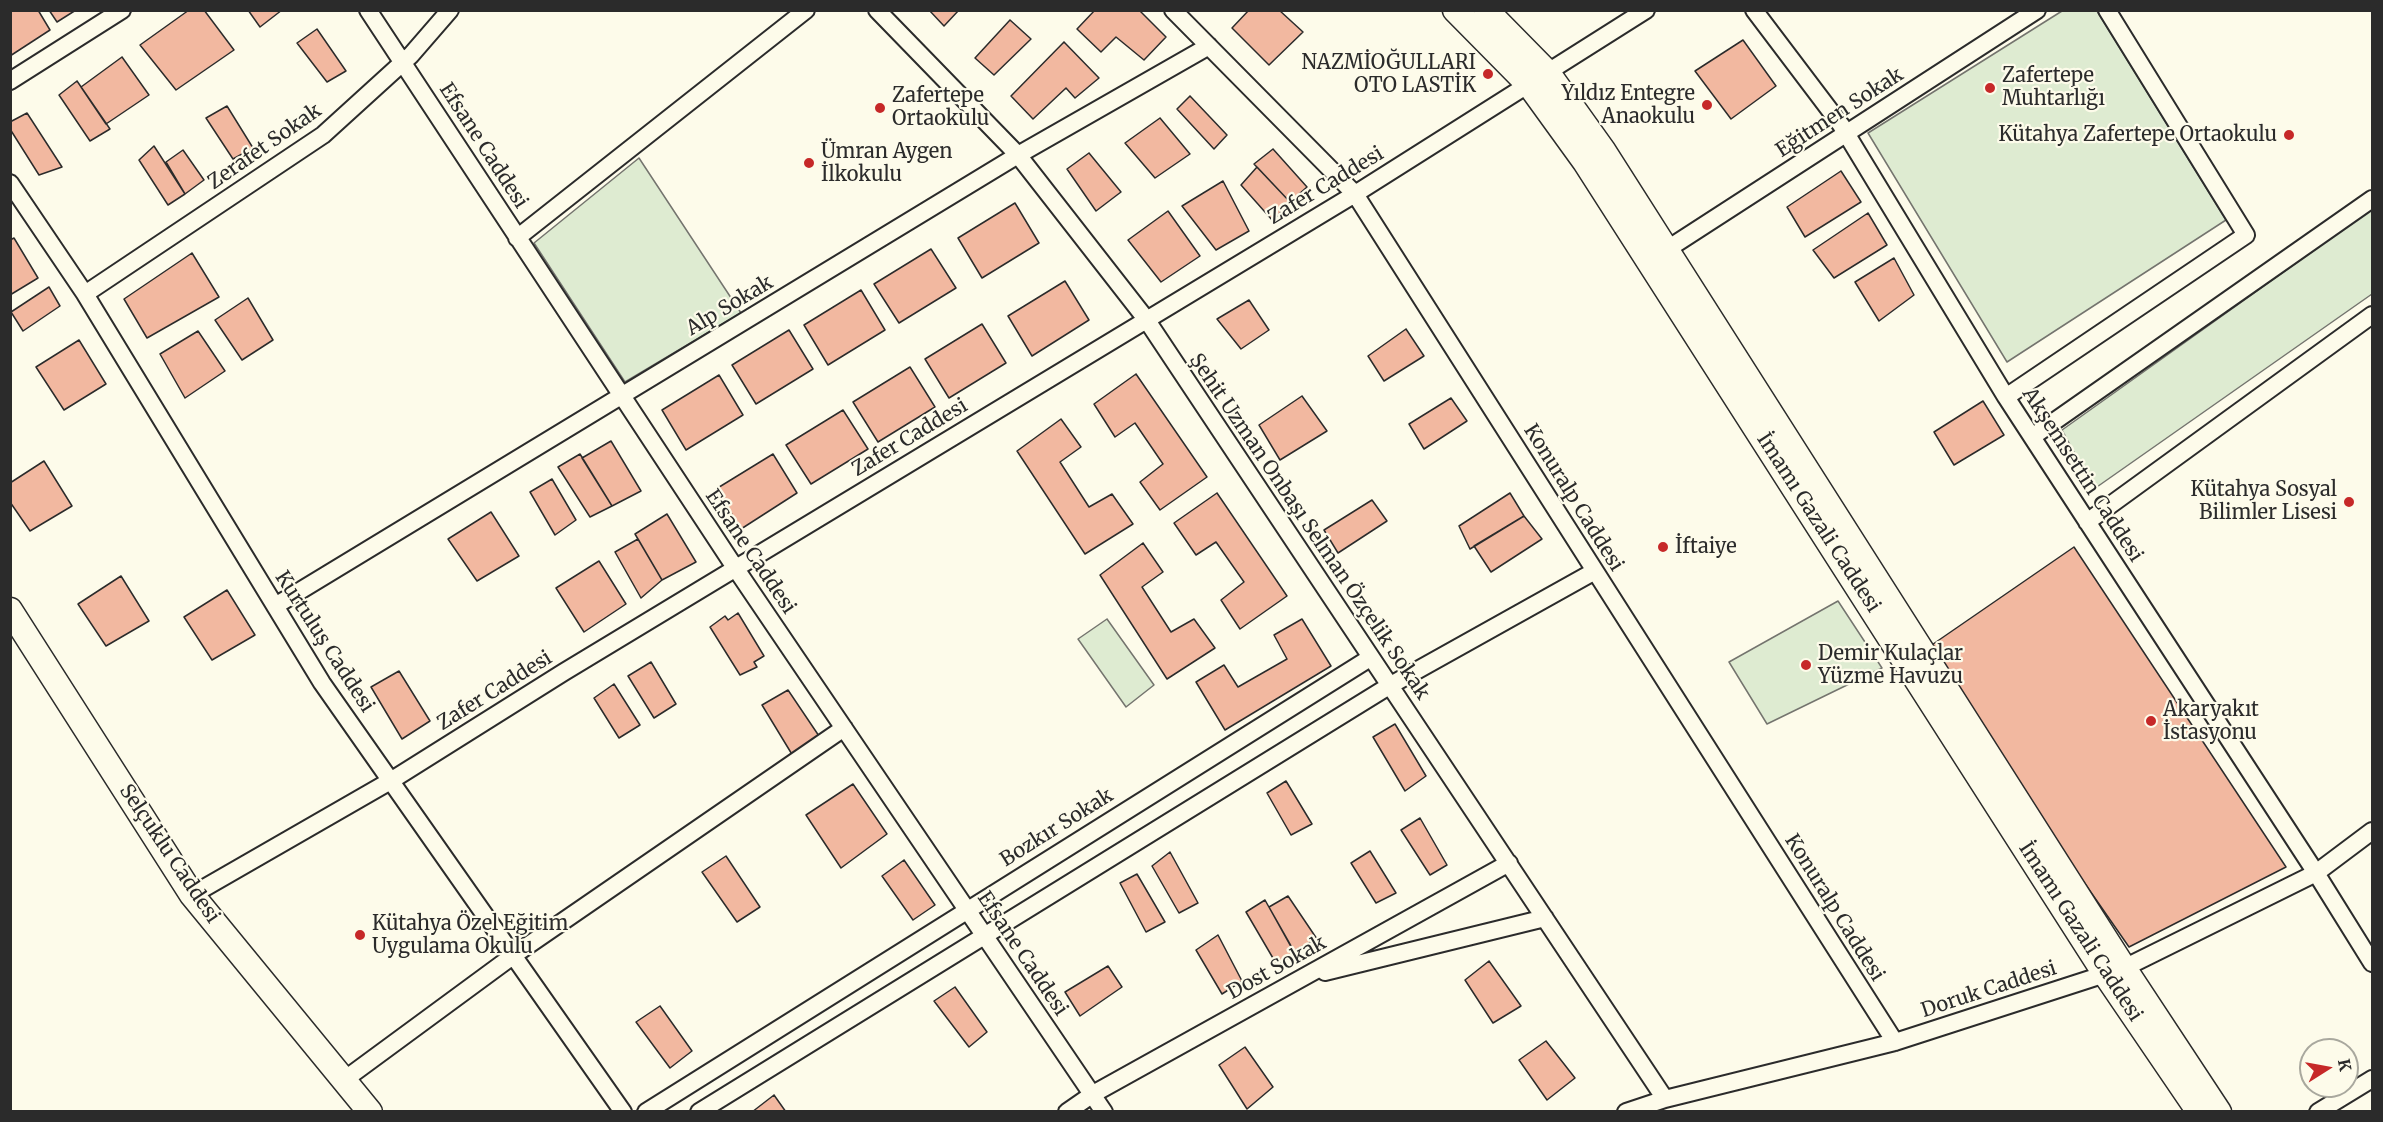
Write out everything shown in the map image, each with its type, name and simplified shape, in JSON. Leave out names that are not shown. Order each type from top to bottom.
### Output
[{"type":"main road","name":"İmamı Gazali Caddesi","points":[[1455,10],[1539,80],[1585,162],[2114,971],[2219,1112]]},
{"type":"main road","name":"İmamı Gazali Caddesi","points":[[1486,10],[1539,80],[1603,150],[2114,971],[2199,1112]]},
{"type":"main road","name":"Selçuklu Caddesi","points":[[10,610],[192,895],[370,1112]]},
{"type":"street","points":[[10,81],[122,10]]},
{"type":"street","name":"Efsane Caddesi","points":[[368,10],[736,569],[1104,1112]]},
{"type":"street","name":"Zerafet Sokak","points":[[85,294],[323,135],[403,63],[450,10]]},
{"type":"street","points":[[518,238],[806,10]]},
{"type":"street","name":"Şehit Uzman Onbaşı Selman Özçelik Sokak","points":[[877,10],[1018,155],[1146,319],[1665,1099]]},
{"type":"street","name":"Konuralp Caddesi","points":[[1173,10],[1355,194],[1895,1042]]},
{"type":"street","name":"Zafer Caddesi","points":[[192,895],[392,780],[564,672],[1355,194],[1539,80],[1646,10]]},
{"type":"street","name":"Akşemsettin Caddesi","points":[[1754,10],[1846,134],[2006,397],[2373,963]]},
{"type":"street","name":"Eğitmen Sokak","points":[[1666,250],[2037,10]]},
{"type":"street","points":[[2006,397],[2246,236],[2107,10]]},
{"type":"street","name":"Alp Sokak","points":[[275,606],[1018,155],[1209,46]]},
{"type":"street","name":"Kurtuluş Caddesi","points":[[10,183],[85,294],[322,683],[623,1112]]},
{"type":"street","points":[[2032,437],[2373,199]]},
{"type":"street","points":[[2087,522],[2373,315]]},
{"type":"street","points":[[699,1112],[1389,686],[1595,571]]},
{"type":"street","name":"Bozkır Sokak","points":[[646,1112],[1370,658]]},
{"type":"street","points":[[344,1080],[514,955],[844,728]]},
{"type":"street","name":"Doruk Caddesi","points":[[1626,1112],[1665,1099],[1895,1042],[2114,971],[2316,873],[2373,831]]},
{"type":"street","name":"Dost Sokak","points":[[1067,1112],[1093,1094],[1509,863]]},
{"type":"street","points":[[1302,978],[1545,918]]},
{"type":"street","points":[[2318,1112],[2373,1079]]},
{"type":"green space","points":[[2062,11],[2097,11],[2226,220],[2007,362],[1868,133]]},
{"type":"green space","points":[[639,158],[741,313],[625,382],[534,243]]},
{"type":"green space","points":[[2372,209],[2372,294],[2094,489],[2062,430]]},
{"type":"green space","name":"Demir Kulaçlar Yüzme Havuzu","points":[[1838,601],[1882,668],[1767,724],[1729,662]]},
{"type":"green space","points":[[1107,619],[1154,685],[1126,707],[1078,639]]},
{"type":"building","points":[[10,10],[38,10],[50,30],[10,56]]},
{"type":"building","points":[[49,10],[76,10],[57,22]]},
{"type":"building","points":[[189,10],[204,10],[234,50],[176,90],[140,45]]},
{"type":"building","points":[[248,10],[282,10],[260,27]]},
{"type":"building","points":[[929,10],[959,10],[944,26]]},
{"type":"building","points":[[1095,10],[1139,10],[1166,37],[1144,60],[1116,37],[1101,52],[1077,29]]},
{"type":"building","points":[[1249,10],[1279,10],[1303,32],[1269,65],[1232,28]]},
{"type":"building","points":[[1010,20],[1031,39],[994,75],[975,58]]},
{"type":"building","points":[[317,29],[346,71],[327,82],[297,43]]},
{"type":"building","points":[[1743,40],[1776,86],[1731,119],[1695,71]]},
{"type":"building","points":[[1064,42],[1099,78],[1075,98],[1066,88],[1033,119],[1011,96]]},
{"type":"building","points":[[122,57],[149,95],[106,124],[81,87]]},
{"type":"building","points":[[77,81],[110,129],[90,141],[59,95]]},
{"type":"building","points":[[1190,96],[1227,135],[1214,149],[1177,109]]},
{"type":"building","points":[[227,106],[253,148],[233,159],[206,118]]},
{"type":"building","points":[[27,113],[62,167],[39,175],[10,129],[10,122]]},
{"type":"building","points":[[1160,118],[1190,154],[1155,178],[1125,143]]},
{"type":"building","points":[[154,146],[185,194],[168,205],[139,160]]},
{"type":"building","points":[[1273,149],[1307,187],[1290,202],[1254,164]]},
{"type":"building","points":[[183,150],[204,180],[185,194],[166,162]]},
{"type":"building","points":[[1089,153],[1121,192],[1096,211],[1067,169]]},
{"type":"building","points":[[1257,167],[1290,202],[1273,221],[1241,185]]},
{"type":"building","points":[[1841,171],[1861,202],[1805,237],[1787,207]]},
{"type":"building","points":[[1223,181],[1249,231],[1216,250],[1182,206]]},
{"type":"building","points":[[1015,203],[1039,243],[982,278],[958,238]]},
{"type":"building","points":[[1168,211],[1200,256],[1161,282],[1128,240]]},
{"type":"building","points":[[1868,213],[1887,245],[1834,278],[1813,250]]},
{"type":"building","points":[[14,238],[38,278],[10,295],[10,240]]},
{"type":"building","points":[[931,249],[956,288],[899,323],[874,284]]},
{"type":"building","points":[[192,253],[219,297],[147,338],[124,299]]},
{"type":"building","points":[[1894,258],[1914,295],[1879,321],[1855,282]]},
{"type":"building","points":[[1065,281],[1089,320],[1032,356],[1008,316]]},
{"type":"building","points":[[49,287],[60,306],[23,331],[11,312]]},
{"type":"building","points":[[861,290],[885,330],[828,365],[804,325]]},
{"type":"building","points":[[248,298],[273,340],[242,360],[215,320]]},
{"type":"building","points":[[1249,300],[1269,330],[1241,349],[1217,319]]},
{"type":"building","points":[[982,324],[1006,363],[949,398],[925,359]]},
{"type":"building","points":[[1406,329],[1424,356],[1384,381],[1368,356]]},
{"type":"building","points":[[789,330],[813,369],[756,404],[732,365]]},
{"type":"building","points":[[198,331],[225,371],[185,398],[160,354]]},
{"type":"building","points":[[79,340],[106,384],[64,410],[36,367]]},
{"type":"building","points":[[910,367],[935,407],[878,442],[853,402]]},
{"type":"building","points":[[1136,374],[1207,477],[1160,510],[1140,482],[1163,464],[1135,423],[1115,437],[1094,404]]},
{"type":"building","points":[[719,375],[743,415],[686,450],[662,410]]},
{"type":"building","points":[[1302,396],[1327,431],[1280,460],[1259,425]]},
{"type":"building","points":[[1451,398],[1467,421],[1424,449],[1409,424]]},
{"type":"building","points":[[1983,401],[2004,435],[1954,465],[1934,432]]},
{"type":"building","points":[[843,410],[868,449],[811,484],[786,445]]},
{"type":"building","points":[[1061,419],[1081,447],[1060,462],[1089,507],[1112,494],[1133,524],[1085,554],[1017,451]]},
{"type":"building","points":[[611,441],[641,491],[612,506],[582,458]]},
{"type":"building","points":[[580,454],[612,506],[590,517],[558,467]]},
{"type":"building","points":[[773,454],[797,493],[741,529],[716,489]]},
{"type":"building","points":[[44,461],[72,506],[30,531],[10,502],[10,483]]},
{"type":"building","points":[[552,479],[576,520],[555,535],[530,492]]},
{"type":"building","points":[[1217,493],[1287,596],[1240,629],[1221,600],[1244,582],[1216,542],[1196,555],[1174,523]]},
{"type":"building","points":[[1510,493],[1524,516],[1470,549],[1459,526]]},
{"type":"building","points":[[1372,500],[1387,521],[1338,553],[1324,530]]},
{"type":"building","points":[[491,512],[519,556],[477,581],[448,539]]},
{"type":"building","points":[[667,514],[696,562],[662,580],[635,534]]},
{"type":"building","points":[[1524,516],[1542,539],[1491,572],[1474,546]]},
{"type":"building","points":[[638,539],[662,580],[641,598],[615,552]]},
{"type":"building","points":[[1143,543],[1163,572],[1142,587],[1171,632],[1194,619],[1215,648],[1167,679],[1100,575]]},
{"type":"building","points":[[2074,547],[2286,867],[2129,947],[1923,651]]},
{"type":"building","points":[[599,561],[626,604],[584,632],[556,588]]},
{"type":"building","points":[[121,576],[149,621],[106,646],[78,604]]},
{"type":"building","points":[[227,590],[255,635],[212,660],[184,617]]},
{"type":"building","points":[[738,613],[764,656],[754,662],[757,667],[740,675],[710,627],[725,616],[728,620]]},
{"type":"building","points":[[1302,619],[1331,666],[1225,730],[1196,682],[1224,665],[1238,687],[1287,659],[1274,635]]},
{"type":"building","points":[[651,662],[676,704],[654,718],[628,676]]},
{"type":"building","points":[[399,671],[430,721],[402,739],[371,687]]},
{"type":"building","points":[[614,684],[640,725],[619,738],[594,698]]},
{"type":"building","points":[[788,690],[819,736],[793,756],[762,705]]},
{"type":"building","points":[[1395,724],[1426,776],[1405,791],[1373,737]]},
{"type":"building","points":[[1286,781],[1312,824],[1291,835],[1267,793]]},
{"type":"building","points":[[853,784],[887,834],[841,868],[806,815]]},
{"type":"building","points":[[1420,818],[1447,865],[1430,875],[1401,830]]},
{"type":"building","points":[[1370,851],[1396,893],[1376,903],[1351,863]]},
{"type":"building","points":[[1170,852],[1198,903],[1179,913],[1152,866]]},
{"type":"building","points":[[726,856],[760,907],[737,922],[702,872]]},
{"type":"building","points":[[904,860],[935,905],[913,920],[882,876]]},
{"type":"building","points":[[1137,874],[1165,922],[1146,932],[1120,883]]},
{"type":"building","points":[[1288,896],[1317,939],[1294,951],[1269,907]]},
{"type":"building","points":[[1265,900],[1295,954],[1277,965],[1246,912]]},
{"type":"building","points":[[1218,935],[1242,981],[1222,994],[1196,950]]},
{"type":"building","points":[[1489,961],[1521,1006],[1493,1023],[1465,980]]},
{"type":"building","points":[[1108,966],[1122,987],[1080,1016],[1065,992]]},
{"type":"building","points":[[955,987],[987,1032],[969,1047],[934,1001]]},
{"type":"building","points":[[660,1006],[692,1051],[670,1068],[636,1022]]},
{"type":"building","points":[[1546,1041],[1575,1078],[1547,1100],[1519,1060]]},
{"type":"building","points":[[1245,1047],[1273,1087],[1247,1109],[1219,1065]]},
{"type":"building","points":[[774,1095],[786,1112],[752,1112]]},
{"type":"place","name":"NAZMİOĞULLARI OTO LASTİK","points":[[1488,74]]},
{"type":"place","name":"Zafertepe Muhtarlığı","points":[[1990,88]]},
{"type":"place","name":"Yıldız Entegre Anaokulu","points":[[1707,105]]},
{"type":"place","name":"Zafertepe Ortaokulu","points":[[880,108]]},
{"type":"place","name":"Kütahya Zafertepe Ortaokulu","points":[[2289,135]]},
{"type":"place","name":"Ümran Aygen İlkokulu","points":[[809,163]]},
{"type":"place","name":"Kütahya Sosyal Bilimler Lisesi","points":[[2349,502]]},
{"type":"place","name":"İftaiye","points":[[1663,547]]},
{"type":"place","name":"Demir Kulaçlar Yüzme Havuzu","points":[[1806,665]]},
{"type":"place","name":"Akaryakıt İstasyonu","points":[[2151,721]]},
{"type":"place","name":"Kütahya Özel Eğitim Uygulama Okulu","points":[[360,935]]}]
